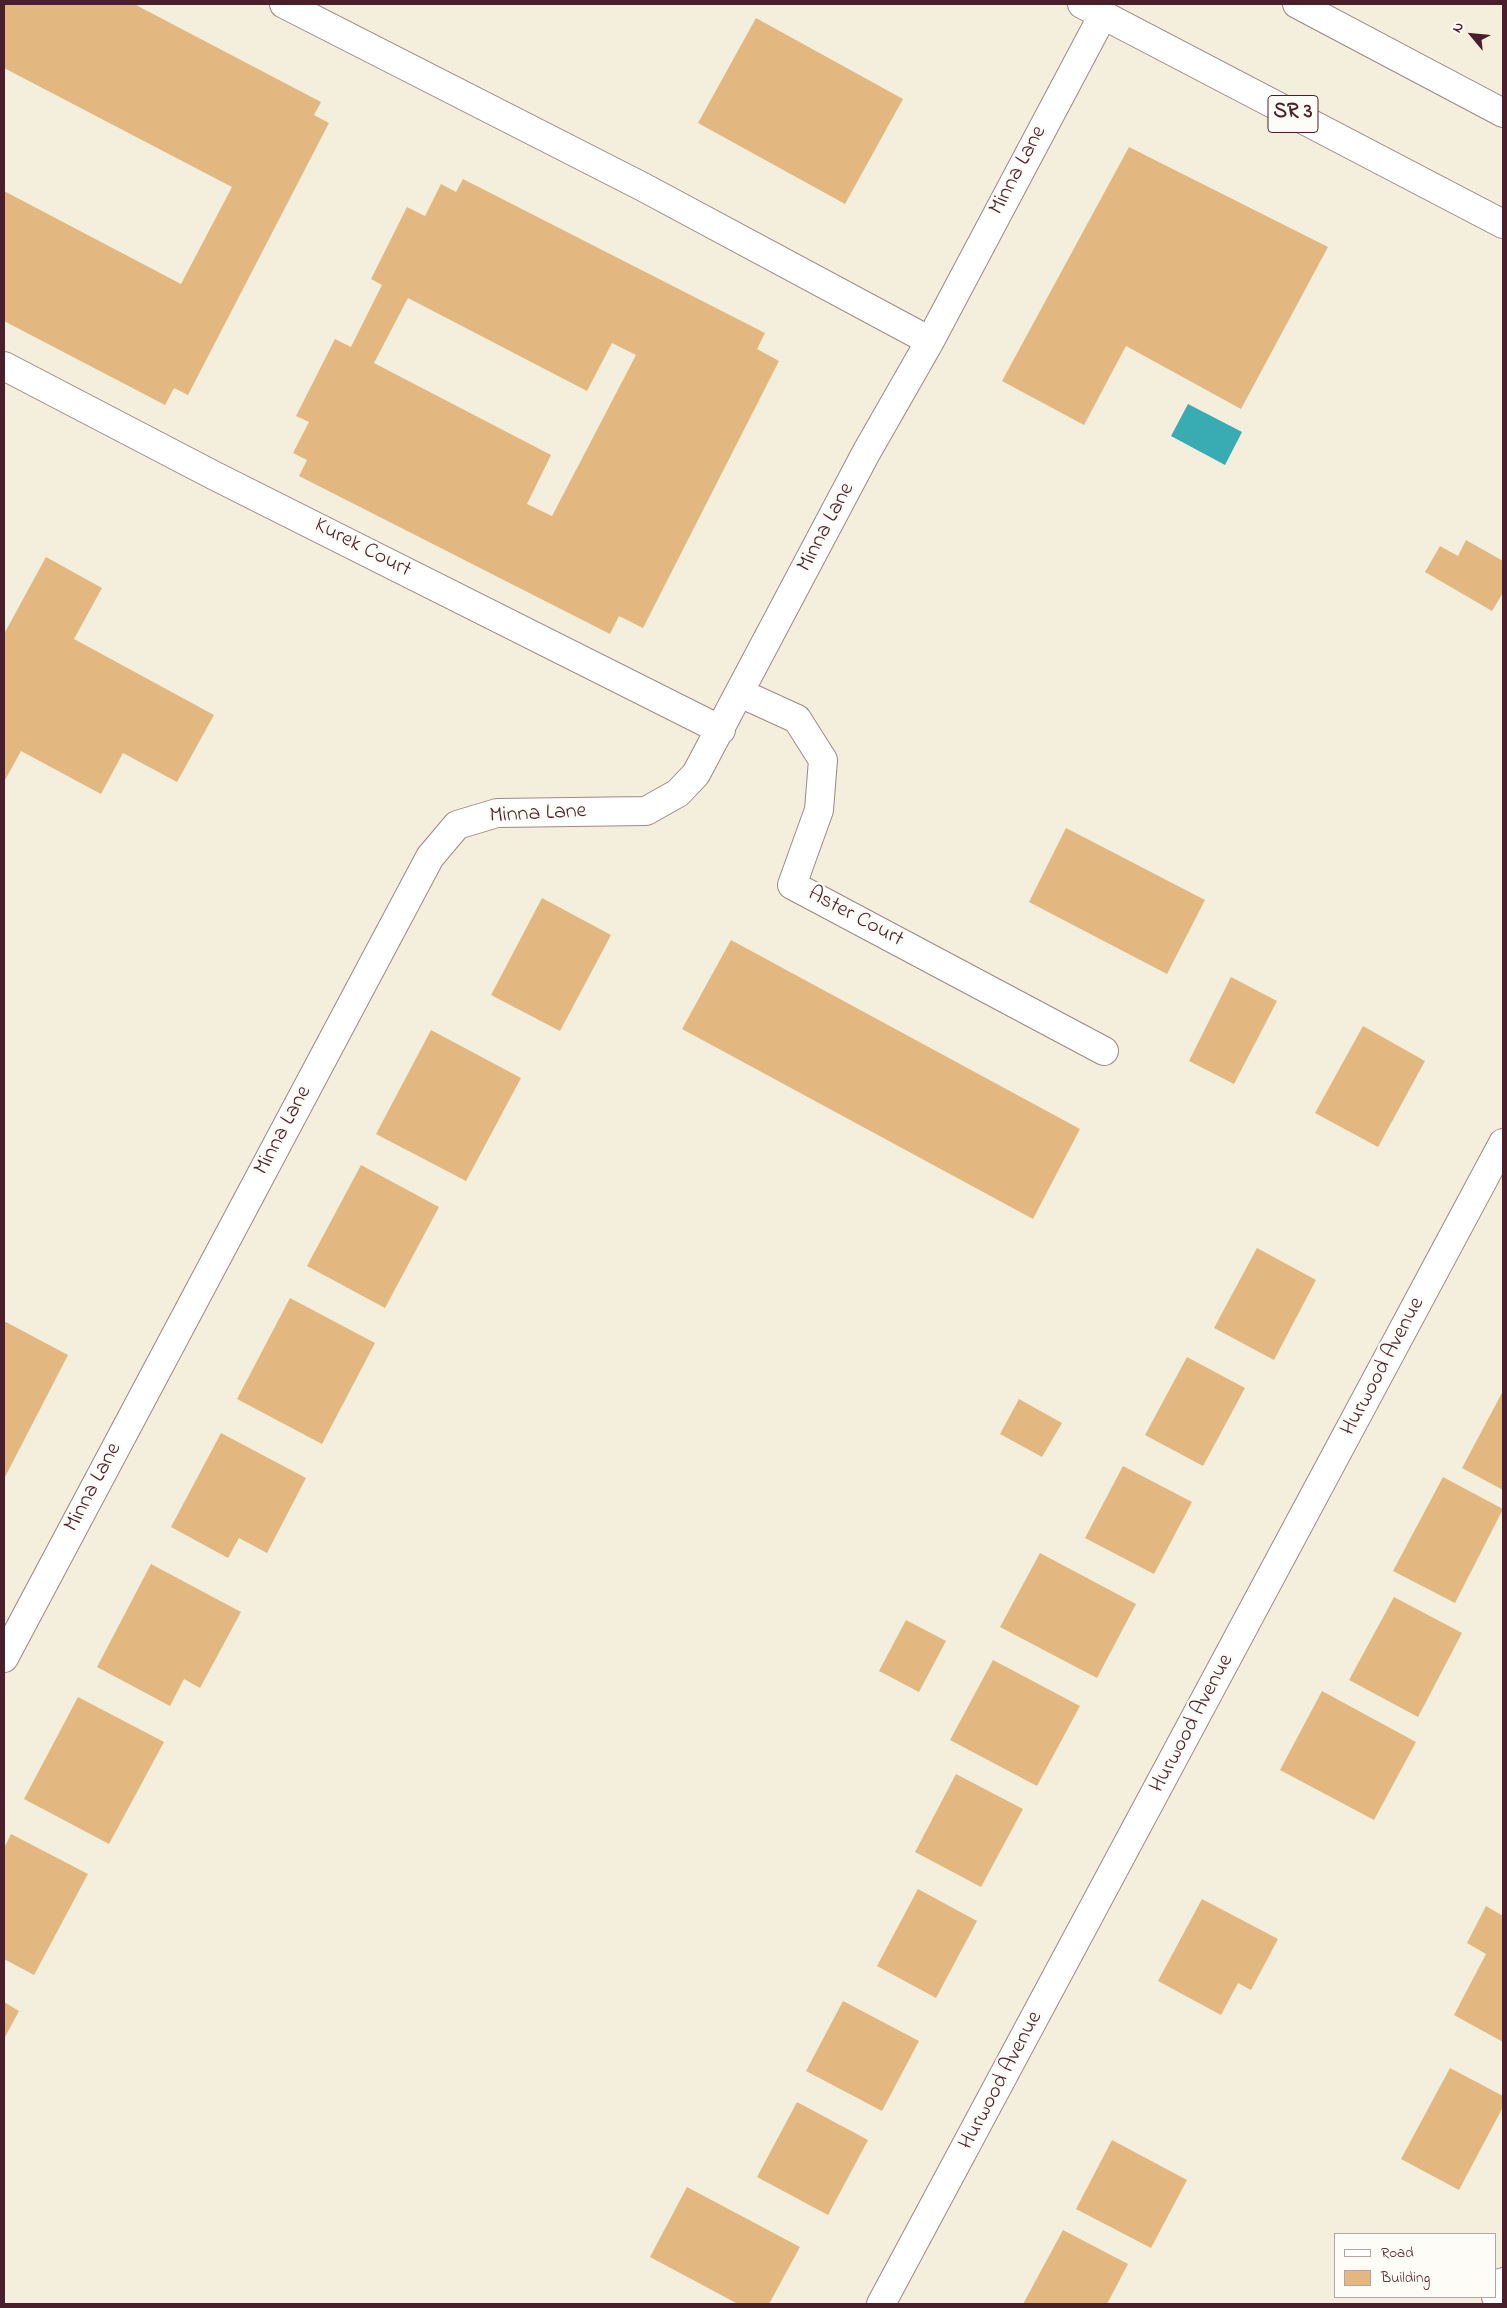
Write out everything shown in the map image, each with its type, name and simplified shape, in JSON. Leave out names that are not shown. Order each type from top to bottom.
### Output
[{"type":"street","points":[[284,4],[652,192],[930,341]]},
{"type":"street","points":[[1297,4],[1503,113]]},
{"type":"street","name":"Minna Lane","points":[[4,1658],[430,857],[457,824],[497,814],[646,811],[678,793],[696,774],[721,730],[866,453],[930,341],[1093,9]]},
{"type":"street","name":"SR 3","points":[[1093,9],[1503,224]]},
{"type":"street","name":"Kurek Court","points":[[4,366],[215,476],[721,730]]},
{"type":"street","name":"Aster Court","points":[[740,693],[797,719],[823,760],[819,810],[792,885],[1104,1051]]},
{"type":"street","name":"Hurwood Avenue","points":[[881,2304],[1256,1608],[1503,1143]]},
{"type":"street","points":[[1497,2295],[1503,2282]]},
{"type":"water","points":[[1188,404],[1242,432],[1225,465],[1171,436]]},
{"type":"building","points":[[4,4],[134,4],[321,102],[314,115],[329,123],[188,395],[174,388],[165,405],[4,321],[4,191],[181,284],[232,187],[4,68]]},
{"type":"building","points":[[756,18],[903,99],[845,204],[698,123]]},
{"type":"building","points":[[1129,147],[1328,247],[1241,409],[1126,346],[1084,425],[1002,381]]},
{"type":"building","points":[[463,179],[765,333],[757,349],[779,361],[643,628],[619,616],[610,634],[299,476],[307,460],[293,453],[309,422],[296,416],[335,339],[351,347],[382,285],[371,279],[407,207],[425,216],[441,184],[456,192]],"holes":[[[408,298],[587,391],[612,343],[636,355],[552,516],[527,504],[551,455],[374,363]]]},
{"type":"building","points":[[1466,540],[1503,561],[1503,593],[1492,611],[1425,572],[1440,546],[1458,556]]},
{"type":"building","points":[[46,557],[102,588],[74,639],[214,715],[177,782],[123,753],[101,794],[21,751],[4,782],[4,634]]},
{"type":"building","points":[[1066,828],[1205,900],[1167,974],[1029,902]]},
{"type":"building","points":[[542,898],[611,935],[560,1031],[491,995]]},
{"type":"building","points":[[731,940],[1080,1129],[1033,1219],[682,1029]]},
{"type":"building","points":[[1231,977],[1277,1001],[1234,1084],[1189,1061]]},
{"type":"building","points":[[1363,1026],[1425,1061],[1378,1147],[1315,1113]]},
{"type":"building","points":[[431,1030],[521,1078],[466,1181],[376,1134]]},
{"type":"building","points":[[361,1165],[439,1207],[385,1308],[307,1266]]},
{"type":"building","points":[[1257,1248],[1316,1280],[1274,1360],[1214,1328]]},
{"type":"building","points":[[290,1298],[375,1343],[322,1444],[237,1399]]},
{"type":"building","points":[[4,1321],[68,1355],[4,1479]]},
{"type":"building","points":[[1187,1357],[1245,1388],[1203,1466],[1145,1435]]},
{"type":"building","points":[[1503,1391],[1503,1490],[1462,1468]]},
{"type":"building","points":[[1019,1399],[1062,1423],[1042,1457],[1000,1434]]},
{"type":"building","points":[[221,1433],[306,1478],[267,1553],[239,1538],[228,1558],[171,1527]]},
{"type":"building","points":[[1123,1466],[1192,1502],[1154,1574],[1085,1538]]},
{"type":"building","points":[[1443,1477],[1503,1509],[1455,1603],[1393,1571]]},
{"type":"building","points":[[1040,1553],[1136,1604],[1097,1678],[1000,1627]]},
{"type":"building","points":[[151,1564],[241,1612],[200,1688],[184,1679],[170,1706],[97,1667]]},
{"type":"building","points":[[1394,1597],[1462,1633],[1418,1717],[1349,1680]]},
{"type":"building","points":[[906,1620],[946,1641],[919,1692],[879,1671]]},
{"type":"building","points":[[993,1660],[1080,1706],[1037,1786],[950,1740]]},
{"type":"building","points":[[1322,1691],[1416,1742],[1374,1820],[1280,1770]]},
{"type":"building","points":[[78,1697],[164,1742],[109,1844],[24,1799]]},
{"type":"building","points":[[956,1774],[1023,1809],[981,1887],[915,1852]]},
{"type":"building","points":[[11,1834],[88,1874],[34,1975],[4,1959],[4,1848]]},
{"type":"building","points":[[918,1889],[977,1921],[936,1998],[877,1966]]},
{"type":"building","points":[[1202,1899],[1278,1939],[1251,1990],[1238,1983],[1221,2015],[1158,1981]]},
{"type":"building","points":[[1486,1906],[1503,1916],[1503,2042],[1454,2015],[1486,1954],[1467,1943]]},
{"type":"building","points":[[843,2001],[919,2041],[882,2111],[806,2071]]},
{"type":"building","points":[[4,2002],[19,2011],[4,2039]]},
{"type":"building","points":[[1450,2068],[1503,2096],[1503,2107],[1459,2190],[1401,2159]]},
{"type":"building","points":[[797,2102],[868,2140],[828,2215],[757,2177]]},
{"type":"building","points":[[1112,2140],[1187,2180],[1151,2248],[1076,2209]]},
{"type":"building","points":[[687,2187],[800,2247],[769,2304],[738,2304],[650,2257]]},
{"type":"building","points":[[1063,2230],[1128,2264],[1107,2304],[1023,2304]]}]
